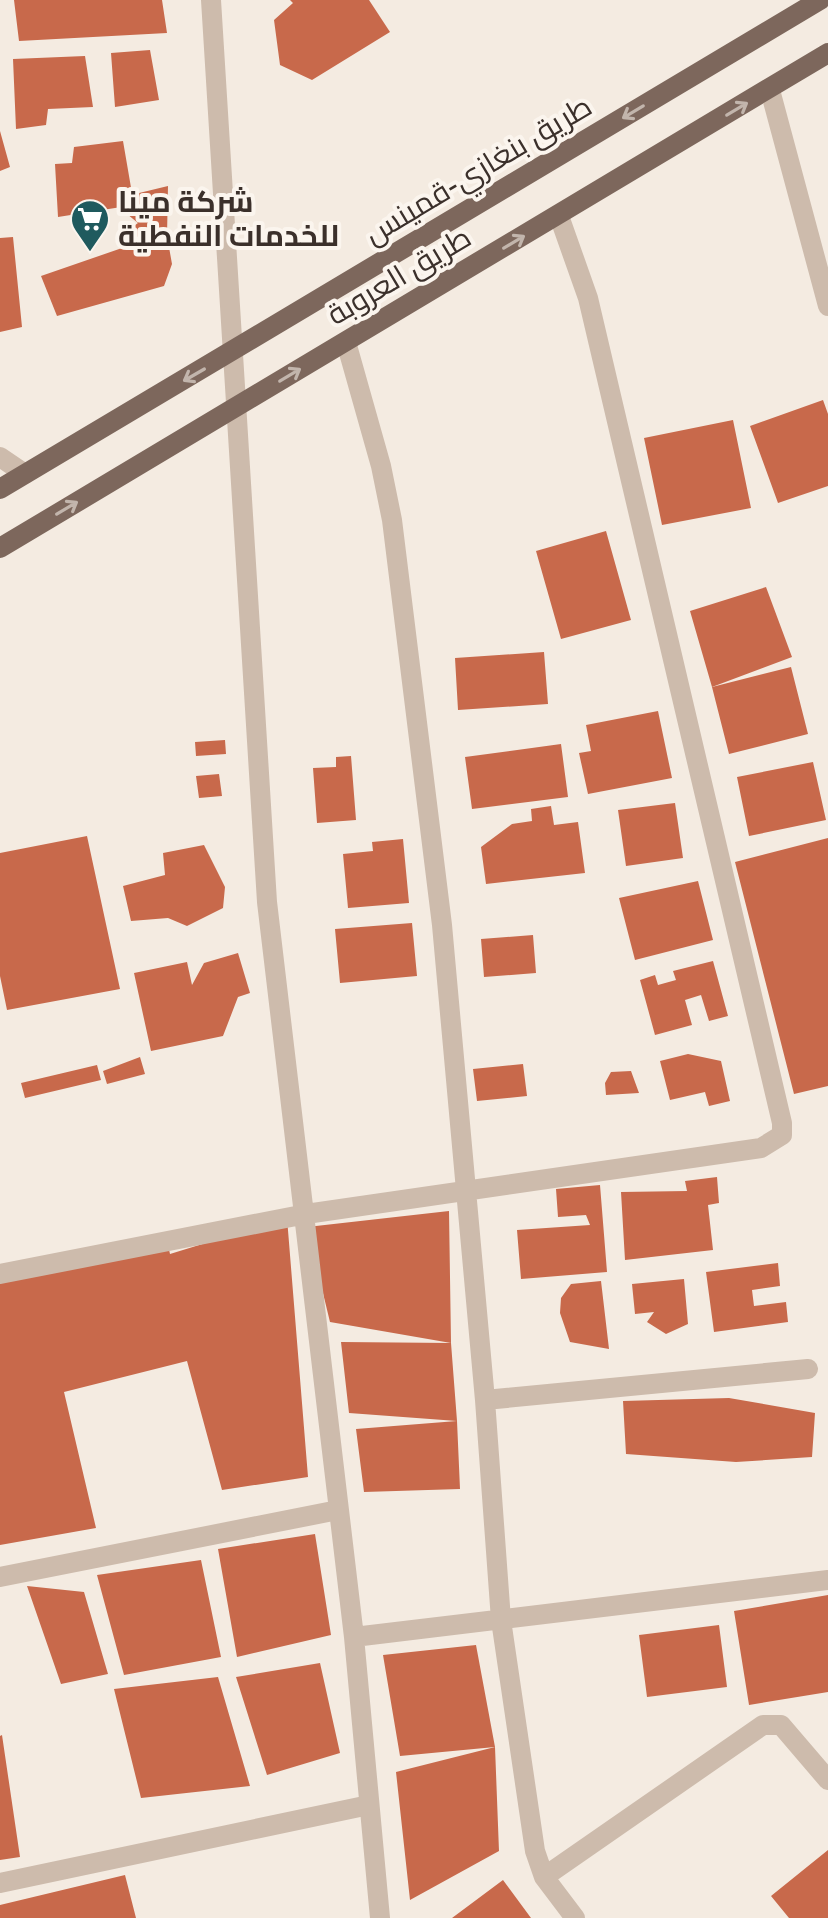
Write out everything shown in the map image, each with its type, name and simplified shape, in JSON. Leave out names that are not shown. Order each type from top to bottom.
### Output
[{"type":"main road","name":"طريق بنغازي-قمينس","points":[[0,489],[820,0]]},
{"type":"main road","name":"طريق العروبة","points":[[0,548],[828,53]]},
{"type":"street","points":[[211,0],[267,902],[354,1637],[380,1918]]},
{"type":"street","points":[[770,90],[828,306]]},
{"type":"street","points":[[0,1274],[306,1214],[761,1148],[782,1135],[782,1123],[588,298],[559,216]]},
{"type":"street","points":[[346,342],[381,466],[392,520],[442,925],[485,1400],[501,1620],[535,1851],[544,1877],[575,1918]]},
{"type":"street","points":[[0,457],[25,474]]},
{"type":"street","points":[[485,1400],[808,1369]]},
{"type":"street","points":[[0,1577],[338,1510]]},
{"type":"street","points":[[354,1637],[828,1580]]},
{"type":"street","points":[[544,1877],[763,1725],[781,1725],[828,1780]]},
{"type":"street","points":[[0,1883],[369,1805]]},
{"type":"building","points":[[14,0],[162,0],[167,33],[19,41]]},
{"type":"building","points":[[290,0],[369,0],[390,32],[312,80],[280,65],[274,20],[293,3]]},
{"type":"building","points":[[150,50],[159,100],[115,107],[111,53]]},
{"type":"building","points":[[85,56],[93,107],[48,109],[46,125],[16,129],[13,59]]},
{"type":"building","points":[[0,131],[10,167],[0,171]]},
{"type":"building","points":[[123,141],[134,205],[58,217],[55,164],[72,163],[74,147]]},
{"type":"building","points":[[168,186],[167,236],[172,264],[164,286],[57,316],[41,276],[151,238],[131,236],[131,228],[138,223],[127,214],[139,193]]},
{"type":"building","points":[[13,237],[22,327],[0,332],[0,238]]},
{"type":"building","points":[[823,400],[828,414],[828,486],[778,503],[750,426]]},
{"type":"building","points":[[733,420],[751,508],[662,525],[644,438]]},
{"type":"building","points":[[606,531],[631,620],[561,639],[536,551]]},
{"type":"building","points":[[766,587],[792,657],[712,687],[690,611]]},
{"type":"building","points":[[544,652],[548,704],[458,710],[455,658]]},
{"type":"building","points":[[791,667],[808,734],[729,754],[712,687]]},
{"type":"building","points":[[658,711],[672,778],[588,794],[579,753],[591,751],[586,725]]},
{"type":"building","points":[[225,740],[226,754],[196,756],[195,742]]},
{"type":"building","points":[[561,744],[568,797],[472,809],[465,757]]},
{"type":"building","points":[[351,756],[356,820],[317,823],[313,768],[336,767],[336,757]]},
{"type":"building","points":[[813,762],[826,820],[749,836],[737,777]]},
{"type":"building","points":[[219,774],[222,796],[199,798],[196,776]]},
{"type":"building","points":[[675,803],[683,858],[626,866],[618,810]]},
{"type":"building","points":[[551,806],[554,825],[578,822],[585,873],[486,884],[481,847],[512,824],[532,821],[531,809]]},
{"type":"building","points":[[87,836],[120,989],[7,1010],[0,976],[0,853]]},
{"type":"building","points":[[828,838],[828,1086],[794,1094],[735,862]]},
{"type":"building","points":[[403,839],[409,903],[348,908],[343,854],[373,851],[372,842]]},
{"type":"building","points":[[204,845],[225,887],[223,908],[187,926],[168,918],[131,921],[123,886],[165,875],[163,853]]},
{"type":"building","points":[[698,881],[713,940],[635,960],[619,898]]},
{"type":"building","points":[[412,923],[417,976],[340,983],[335,929]]},
{"type":"building","points":[[533,935],[536,973],[484,977],[481,939]]},
{"type":"building","points":[[238,953],[250,993],[238,997],[223,1036],[151,1051],[134,973],[187,962],[192,985],[204,963]]},
{"type":"building","points":[[713,961],[728,1016],[709,1021],[701,995],[685,1000],[692,1025],[655,1035],[640,980],[655,975],[658,985],[676,980],[673,971]]},
{"type":"building","points":[[688,1054],[721,1061],[730,1101],[709,1106],[705,1092],[670,1100],[660,1061]]},
{"type":"building","points":[[140,1057],[145,1074],[107,1084],[103,1071]]},
{"type":"building","points":[[523,1064],[527,1096],[477,1101],[473,1069]]},
{"type":"building","points":[[97,1065],[101,1080],[25,1098],[21,1083]]},
{"type":"building","points":[[631,1071],[639,1093],[606,1095],[605,1083],[611,1072]]},
{"type":"building","points":[[717,1177],[719,1203],[708,1205],[713,1250],[625,1260],[621,1192],[687,1191],[685,1181]]},
{"type":"building","points":[[600,1185],[607,1272],[521,1279],[517,1230],[590,1225],[586,1215],[558,1217],[556,1189]]},
{"type":"building","points":[[449,1211],[451,1343],[330,1322],[307,1227]]},
{"type":"building","points":[[287,1218],[308,1477],[222,1490],[187,1361],[64,1392],[96,1528],[0,1545],[0,1274],[167,1241],[170,1254]]},
{"type":"building","points":[[778,1263],[780,1286],[752,1290],[754,1306],[786,1302],[788,1322],[714,1332],[706,1272]]},
{"type":"building","points":[[684,1279],[688,1324],[666,1334],[647,1322],[654,1312],[635,1314],[632,1284]]},
{"type":"building","points":[[601,1281],[609,1349],[570,1342],[560,1313],[561,1298],[571,1284]]},
{"type":"building","points":[[341,1342],[451,1343],[457,1421],[349,1413]]},
{"type":"building","points":[[729,1398],[815,1413],[812,1457],[736,1462],[626,1454],[623,1401]]},
{"type":"building","points":[[457,1421],[460,1489],[364,1492],[356,1429]]},
{"type":"building","points":[[315,1534],[331,1635],[237,1657],[218,1549]]},
{"type":"building","points":[[201,1560],[221,1657],[124,1675],[97,1575]]},
{"type":"building","points":[[27,1586],[84,1592],[108,1674],[61,1684]]},
{"type":"building","points":[[828,1595],[828,1692],[749,1705],[734,1611]]},
{"type":"building","points":[[719,1625],[727,1687],[647,1697],[639,1635]]},
{"type":"building","points":[[476,1645],[495,1747],[400,1756],[383,1655]]},
{"type":"building","points":[[320,1663],[340,1753],[267,1775],[236,1677]]},
{"type":"building","points":[[218,1677],[250,1786],[141,1798],[114,1689]]},
{"type":"building","points":[[0,1736],[20,1857],[0,1860]]},
{"type":"building","points":[[495,1747],[499,1851],[410,1900],[396,1772]]},
{"type":"building","points":[[828,1850],[828,1918],[789,1918],[771,1896]]},
{"type":"building","points":[[125,1875],[136,1918],[0,1918],[0,1905]]},
{"type":"building","points":[[503,1880],[531,1918],[452,1918]]},
{"type":"place","name":"شركة مينا للخدمات النفطية","points":[[90,253]]}]
